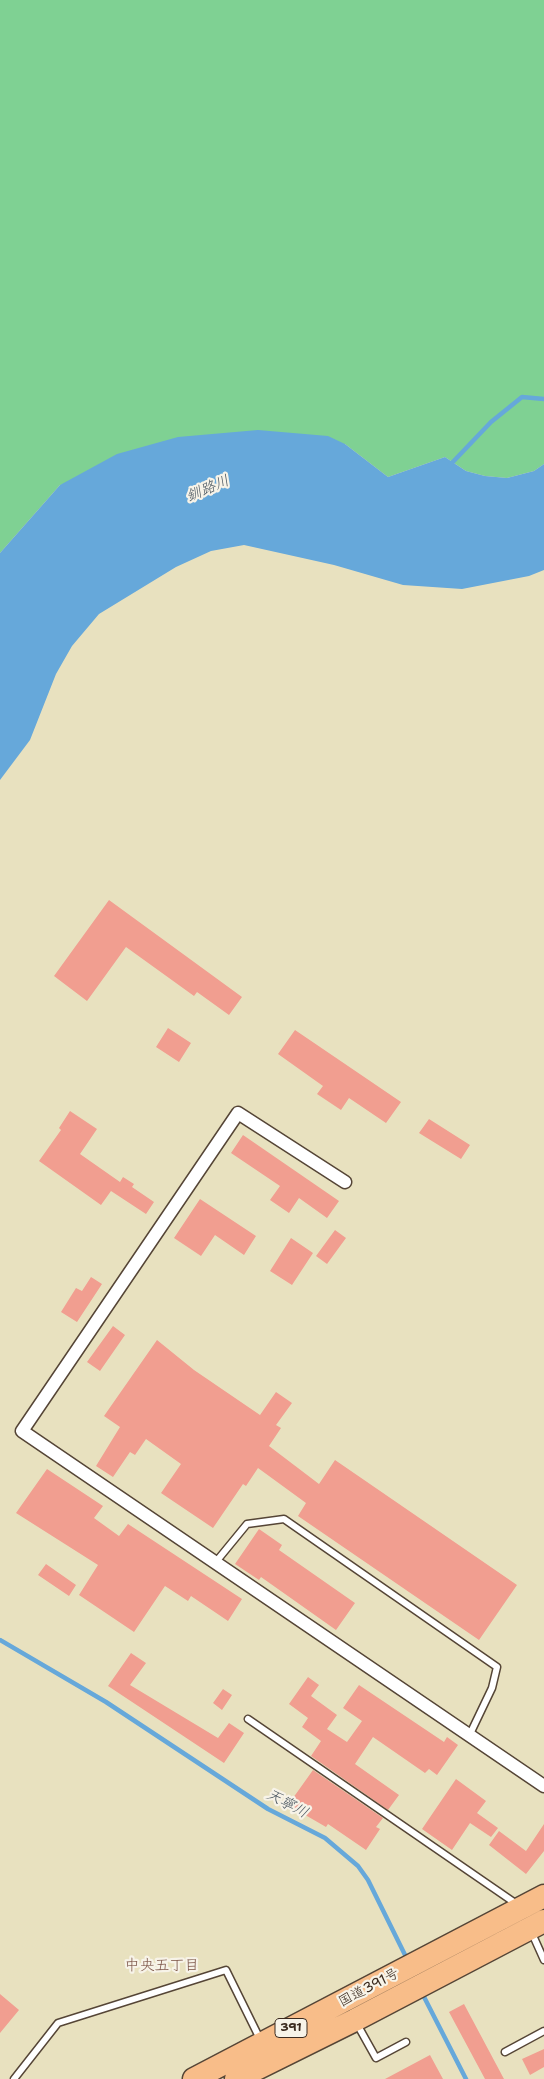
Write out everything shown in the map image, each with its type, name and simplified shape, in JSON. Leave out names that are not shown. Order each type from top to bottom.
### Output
[{"type":"highway","name":"国道391号","points":[[225,2073],[262,2042],[350,2011],[400,1996],[453,1969],[529,1919],[544,1896]]},
{"type":"highway","name":"国道391号","points":[[194,2079],[225,2073],[350,2011],[389,1977],[443,1948],[529,1919]]},
{"type":"street","points":[[345,1182],[238,1113],[22,1431],[544,1786]]},
{"type":"lane","points":[[215,1563],[246,1524],[284,1519],[497,1667],[492,1688],[470,1734]]},
{"type":"lane","points":[[248,1719],[529,1919],[544,1960]]},
{"type":"lane","points":[[14,2079],[58,2023],[226,1970],[262,2042]]},
{"type":"lane","points":[[350,2011],[376,2058],[406,2042]]},
{"type":"lane","points":[[505,2052],[544,2031]]},
{"type":"green space","points":[[0,0],[544,0],[544,464],[534,471],[507,478],[485,476],[466,471],[445,457],[388,477],[345,444],[60,485],[0,553]]},
{"type":"water","name":"釧路川","points":[[258,430],[328,436],[345,444],[388,477],[445,457],[466,471],[485,476],[507,478],[534,471],[544,464],[544,570],[529,576],[462,589],[403,585],[334,565],[244,545],[211,551],[176,567],[99,614],[72,646],[56,674],[30,740],[0,780],[0,553],[60,485],[117,454],[178,437]]},
{"type":"building","points":[[109,900],[242,997],[229,1015],[197,992],[194,996],[126,947],[87,1001],[54,976]]},
{"type":"building","points":[[168,1028],[191,1043],[179,1062],[156,1047]]},
{"type":"building","points":[[295,1030],[401,1102],[386,1123],[349,1098],[341,1110],[317,1094],[323,1086],[278,1054]]},
{"type":"building","points":[[70,1111],[97,1129],[80,1154],[120,1182],[123,1177],[134,1184],[132,1187],[154,1202],[146,1214],[111,1191],[101,1205],[39,1161],[61,1130],[59,1128]]},
{"type":"building","points":[[429,1119],[470,1145],[461,1159],[419,1133]]},
{"type":"building","points":[[243,1135],[339,1201],[327,1218],[299,1198],[289,1213],[270,1200],[280,1186],[231,1153]]},
{"type":"building","points":[[200,1199],[256,1236],[244,1255],[215,1235],[201,1256],[174,1238]]},
{"type":"building","points":[[335,1230],[346,1238],[327,1264],[316,1256]]},
{"type":"building","points":[[291,1238],[313,1253],[292,1285],[270,1271]]},
{"type":"building","points":[[91,1277],[102,1284],[77,1322],[61,1312],[76,1288],[82,1291]]},
{"type":"building","points":[[113,1326],[125,1335],[100,1371],[87,1362]]},
{"type":"building","points":[[157,1340],[194,1370],[260,1415],[276,1392],[292,1403],[276,1425],[281,1428],[269,1446],[319,1484],[335,1460],[517,1585],[479,1640],[298,1516],[306,1503],[258,1468],[246,1486],[243,1484],[213,1528],[161,1493],[181,1464],[146,1439],[135,1455],[130,1452],[113,1477],[96,1466],[120,1427],[104,1416]]},
{"type":"building","points":[[47,1469],[103,1506],[94,1518],[119,1536],[128,1524],[242,1599],[228,1621],[191,1596],[188,1601],[165,1586],[134,1632],[79,1595],[98,1565],[16,1513]]},
{"type":"building","points":[[259,1529],[282,1545],[279,1550],[355,1603],[336,1630],[261,1577],[259,1580],[235,1564]]},
{"type":"building","points":[[46,1564],[76,1585],[69,1596],[38,1575]]},
{"type":"building","points":[[131,1653],[146,1663],[130,1685],[218,1738],[229,1723],[244,1733],[224,1763],[108,1686]]},
{"type":"building","points":[[308,1677],[319,1685],[311,1696],[337,1715],[327,1729],[347,1742],[362,1721],[343,1708],[359,1685],[444,1742],[447,1737],[458,1745],[437,1775],[429,1769],[425,1773],[373,1737],[355,1764],[399,1795],[388,1810],[311,1756],[321,1741],[302,1727],[308,1718],[289,1704]]},
{"type":"building","points":[[223,1689],[232,1695],[222,1710],[213,1703]]},
{"type":"building","points":[[313,1770],[383,1818],[376,1827],[380,1829],[366,1850],[328,1824],[326,1827],[288,1805]]},
{"type":"building","points":[[456,1779],[486,1801],[477,1813],[498,1828],[491,1837],[470,1823],[452,1850],[422,1829]]},
{"type":"building","points":[[544,1824],[544,1851],[526,1874],[489,1845],[499,1831],[526,1851]]},
{"type":"building","points":[[0,1994],[19,2010],[0,2033]]},
{"type":"building","points":[[464,2004],[504,2079],[485,2079],[449,2012]]},
{"type":"building","points":[[544,2049],[544,2067],[530,2075],[522,2059]]},
{"type":"building","points":[[430,2055],[443,2079],[385,2079]]},
{"type":"waterway","points":[[450,465],[491,422],[522,397],[544,399]]},
{"type":"waterway","name":"天寧川","points":[[0,1640],[106,1702],[268,1809],[325,1838],[358,1866],[368,1880],[408,1961]]},
{"type":"waterway","name":"天寧川","points":[[422,1993],[466,2079]]},
{"type":"district","name":"中央五丁目","points":[[162,1966]]}]
